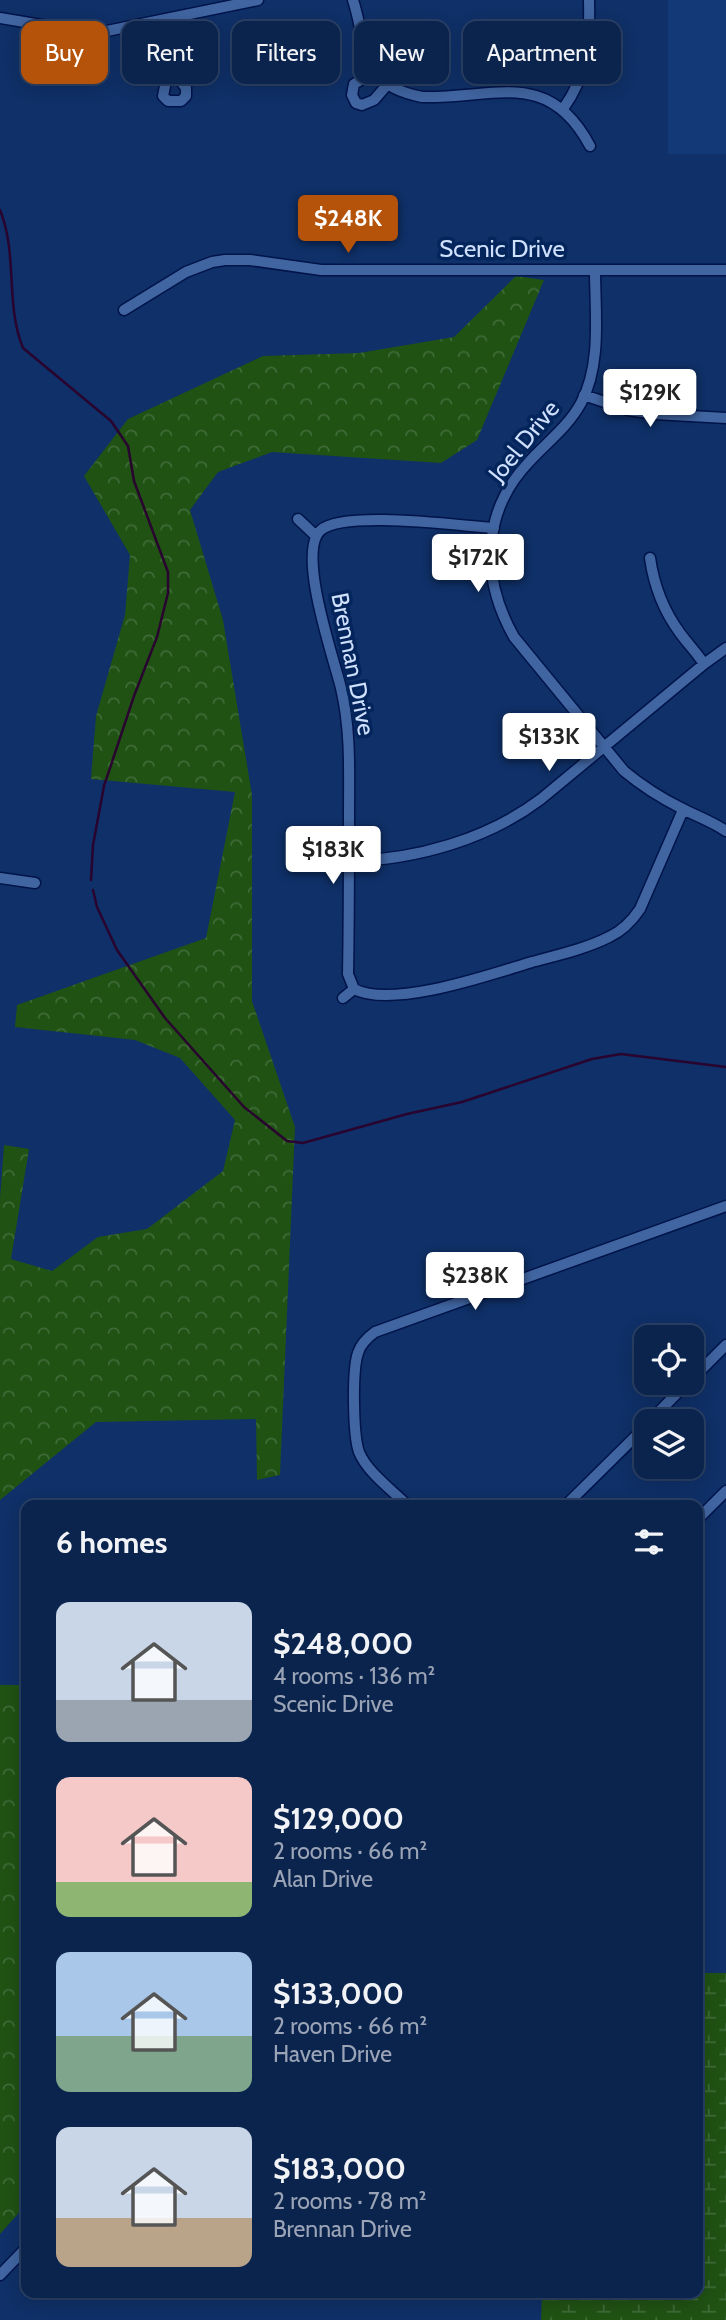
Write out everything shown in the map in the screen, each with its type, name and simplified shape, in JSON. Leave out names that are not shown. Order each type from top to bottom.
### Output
[{"type":"street","points":[[161,21],[231,3],[258,0]]},
{"type":"street","points":[[353,0],[358,21]]},
{"type":"street","points":[[563,109],[575,92],[585,66],[589,0]]},
{"type":"street","points":[[0,18],[87,32],[122,28]]},
{"type":"street","points":[[354,84],[352,94],[356,103],[362,105],[374,100],[387,85],[422,97],[523,93],[545,99],[563,109],[580,127],[590,146]]},
{"type":"street","name":"Scenic Drive","points":[[124,310],[186,272],[225,260],[250,260],[321,270],[726,270]]},
{"type":"street","name":"Joel Drive","points":[[595,270],[595,347],[589,383],[566,425],[519,474],[504,498],[490,551],[491,579],[497,602],[521,647],[624,771],[642,786],[726,831]]},
{"type":"street","points":[[584,395],[628,410],[726,418]]},
{"type":"street","points":[[298,519],[316,536],[330,524],[366,521],[494,528]]},
{"type":"street","name":"Brennan Drive","points":[[316,536],[312,555],[318,597],[324,630],[341,688],[348,730],[348,974],[354,989]]},
{"type":"street","points":[[650,558],[653,581],[662,604],[674,625],[704,664]]},
{"type":"street","points":[[349,861],[402,857],[470,838],[532,807],[726,648]]},
{"type":"street","points":[[343,998],[354,989],[371,994],[438,989],[575,950],[611,936],[632,920],[640,909],[684,810]]},
{"type":"street","points":[[0,878],[35,883]]},
{"type":"street","points":[[402,1500],[364,1460],[357,1441],[356,1360],[361,1345],[368,1337],[400,1322],[726,1206]]},
{"type":"street","points":[[704,1367],[726,1345]]},
{"type":"street","points":[[662,1409],[676,1395]]},
{"type":"street","points":[[571,1500],[634,1438]]},
{"type":"street","points":[[703,1514],[726,1492]]},
{"type":"street","points":[[0,2275],[21,2253]]},
{"type":"shaded area","points":[[668,0],[726,0],[726,154],[668,154]]},
{"type":"green space","points":[[516,276],[544,280],[477,440],[441,463],[272,452],[218,472],[190,510],[223,620],[252,795],[252,1001],[295,1127],[280,1475],[257,1480],[256,1419],[96,1422],[0,1500],[0,1198],[4,1145],[29,1149],[11,1259],[52,1271],[98,1237],[147,1229],[223,1171],[235,1120],[180,1058],[135,1040],[15,1027],[17,1005],[206,938],[235,792],[91,779],[96,716],[125,615],[130,555],[84,476],[128,419],[263,356],[359,353],[454,337]]},
{"type":"green space","points":[[0,1685],[21,1685],[21,2211],[0,2234]]},
{"type":"green space","points":[[703,1973],[726,1973],[726,2320],[541,2320],[542,2298],[703,2298]]},
{"type":"waterway","points":[[0,210],[9,244],[14,314],[23,348],[111,421],[128,446],[134,481],[168,572],[168,593],[157,637],[104,786],[93,845],[91,880]]},
{"type":"waterway","points":[[93,890],[97,907],[117,950],[165,1018],[244,1107],[287,1141],[303,1143],[407,1114],[462,1102],[592,1059],[621,1054],[726,1067]]}]
